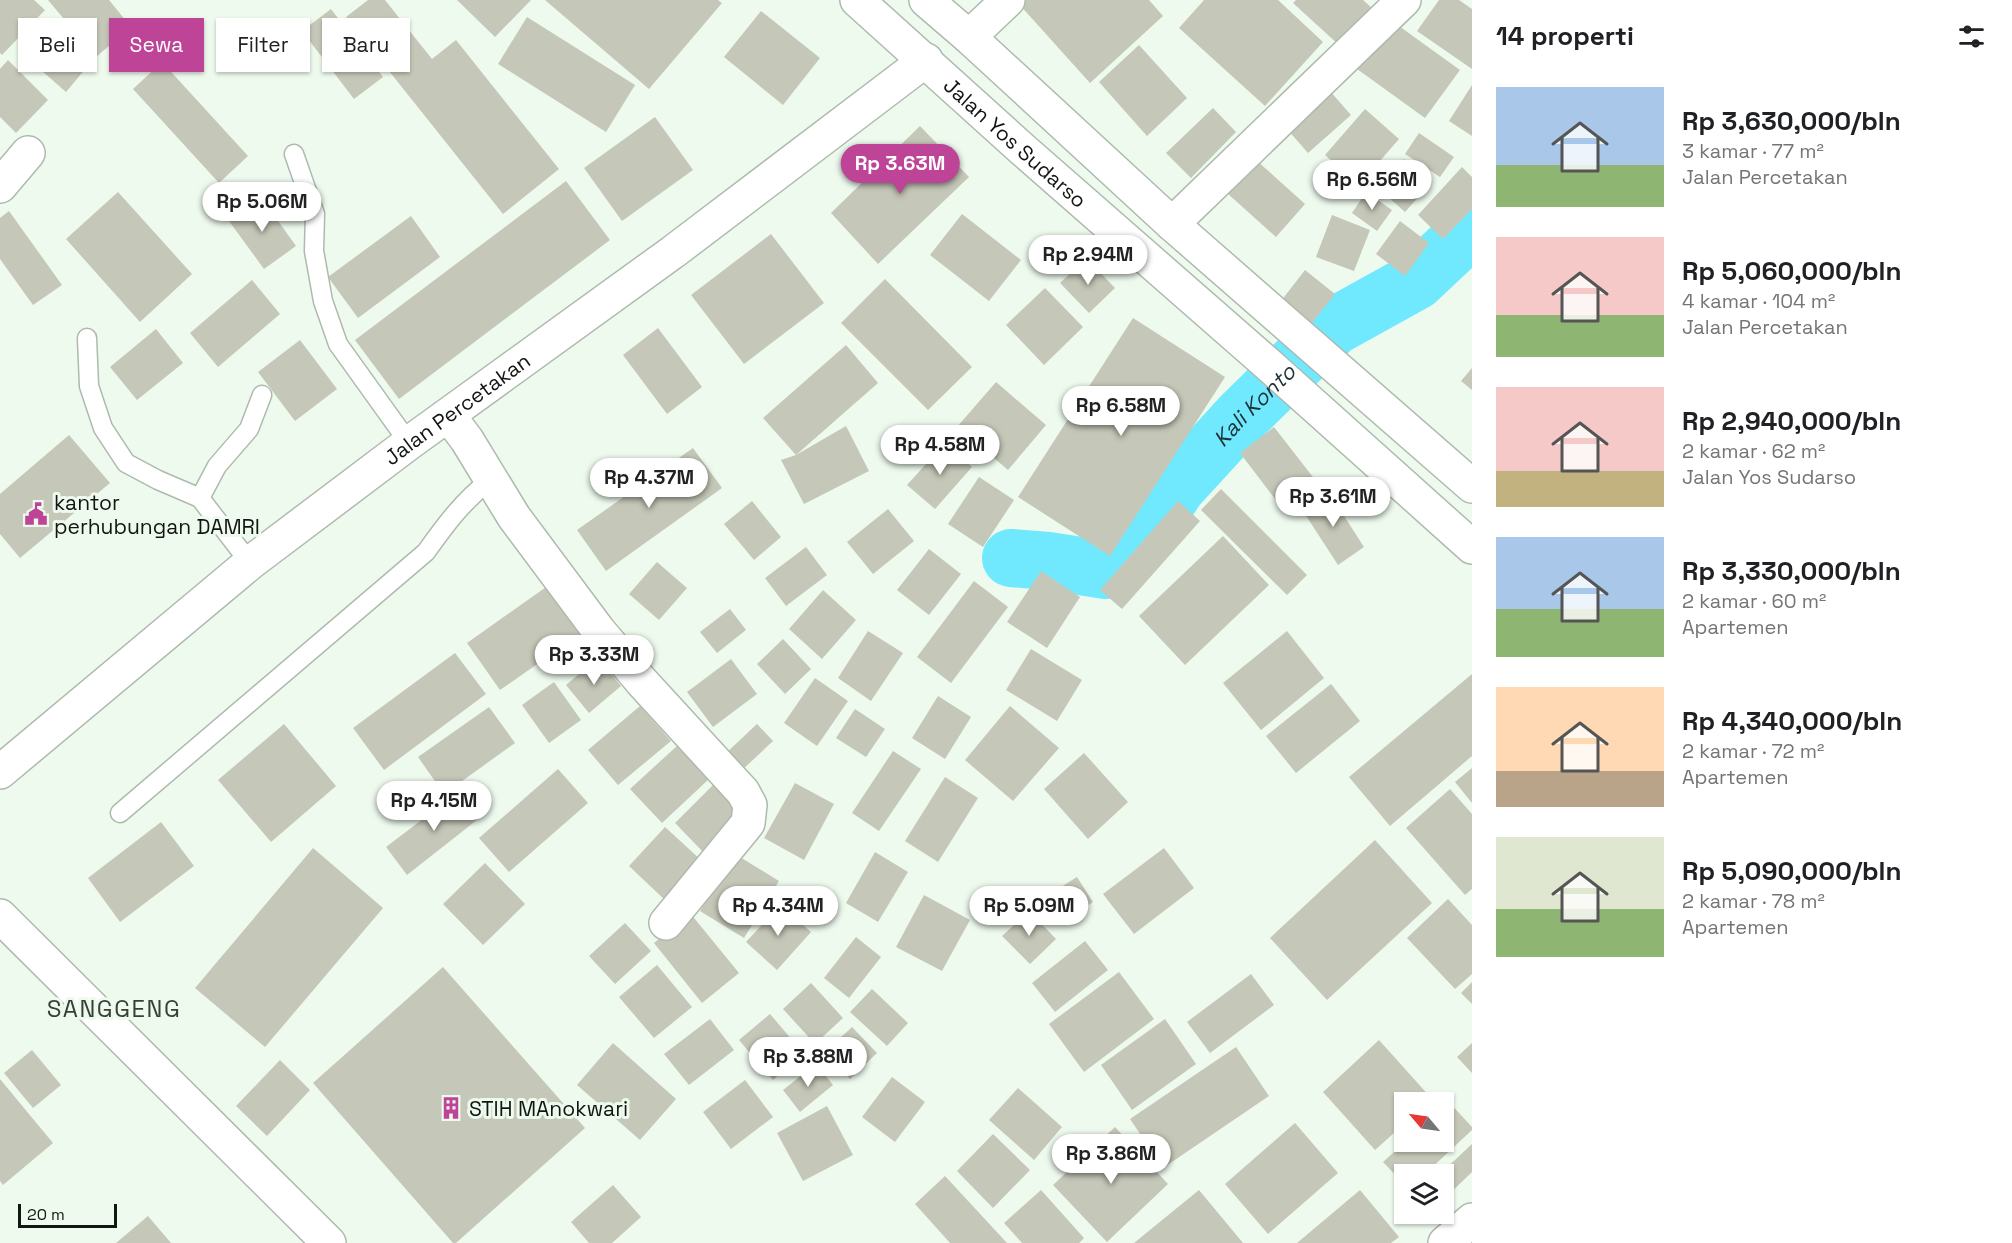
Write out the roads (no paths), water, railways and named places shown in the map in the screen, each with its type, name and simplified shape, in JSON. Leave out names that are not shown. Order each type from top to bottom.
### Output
[{"type":"main road","name":"Jalan Yos Sudarso","points":[[857,0],[1472,547]]},
{"type":"main road","points":[[926,0],[1172,224],[1472,486]]},
{"type":"main road","points":[[969,37],[1008,0]]},
{"type":"main road","points":[[1172,224],[1404,0]]},
{"type":"main road","name":"Jalan Percetakan","points":[[0,772],[250,563],[409,443],[673,252],[926,60]]},
{"type":"main road","points":[[0,186],[28,153]]},
{"type":"main road","points":[[449,416],[467,440],[514,517],[599,631],[642,682],[743,792],[750,805],[748,822],[666,922]]},
{"type":"main road","points":[[0,916],[329,1243]]},
{"type":"main road","points":[[1445,1243],[1472,1220]]},
{"type":"lane","points":[[294,154],[315,214],[314,251],[323,301],[338,344],[409,443]]},
{"type":"lane","points":[[87,338],[89,386],[103,428],[126,463],[200,498],[250,563]]},
{"type":"lane","points":[[200,498],[217,466],[249,429],[262,395]]},
{"type":"lane","points":[[120,813],[426,552],[471,495],[491,480]]},
{"type":"waterway","name":"Kali Konto","points":[[1011,558],[1106,570],[1158,516],[1176,488],[1241,417],[1333,327],[1416,281],[1472,228]]},
{"type":"place","name":"kantor perhubungan DAMRI","points":[[36,514]]},
{"type":"place","name":"STIH MAnokwari","points":[[451,1108]]},
{"type":"district","name":"SANGGENG","points":[[114,1008]]}]
